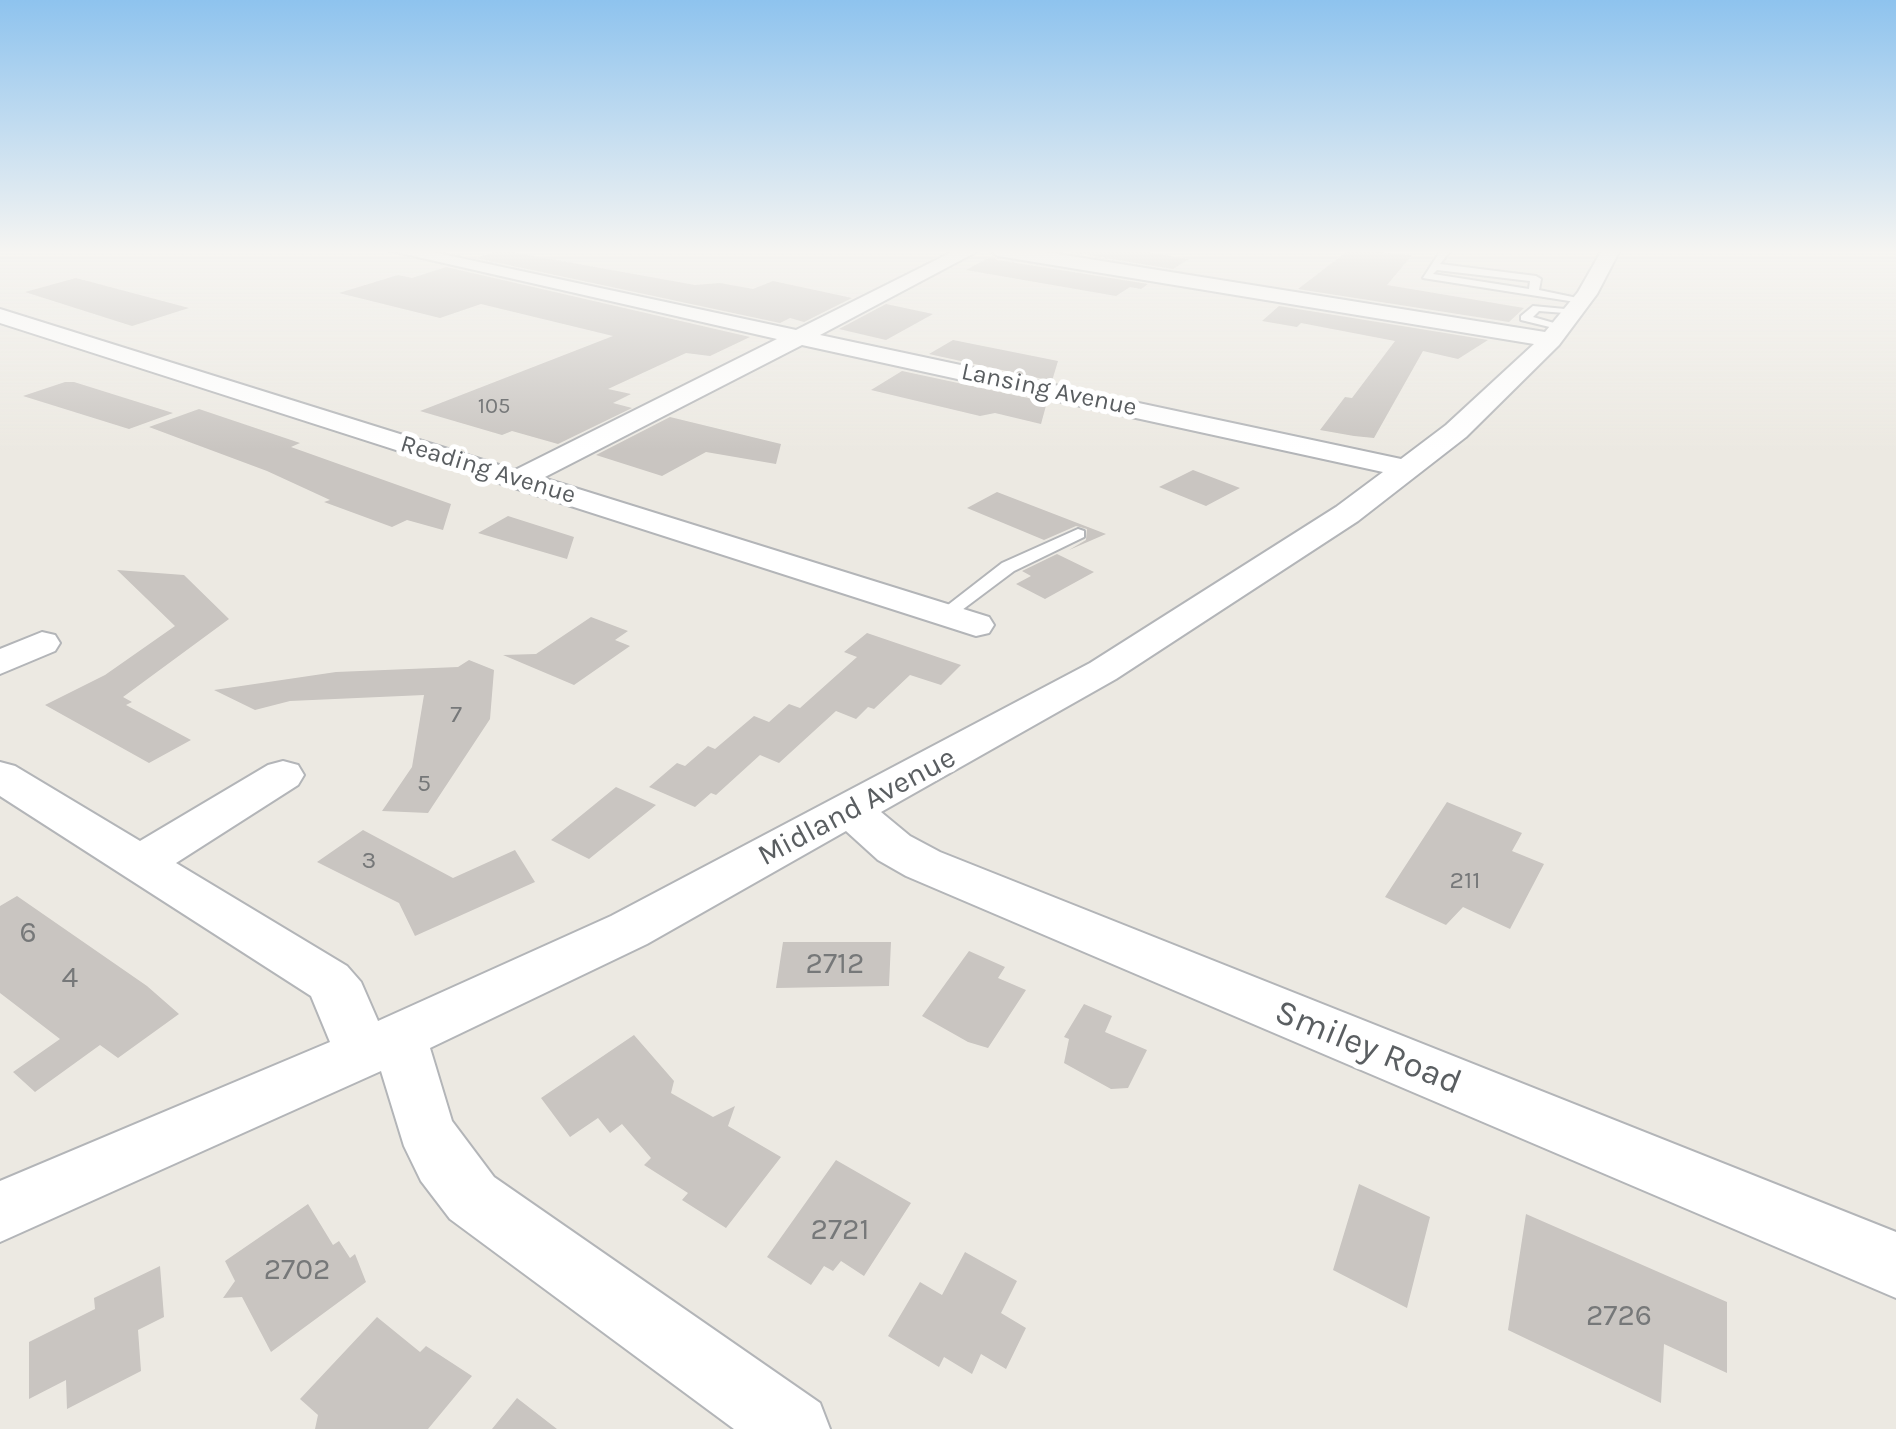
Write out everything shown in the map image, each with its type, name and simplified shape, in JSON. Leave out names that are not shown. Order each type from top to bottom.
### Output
[{"type":"street","name":"Reading Avenue","points":[[2,317],[960,620]]},
{"type":"street","name":"Lansing Avenue","points":[[702,317],[1408,469]]},
{"type":"street","points":[[517,480],[841,317]]},
{"type":"street","points":[[1540,317],[1567,320]]},
{"type":"street","name":"Midland Avenue","points":[[0,1212],[380,1046],[629,930],[1103,671],[1306,541],[1408,469],[1484,407],[1569,317]]},
{"type":"street","points":[[0,663],[42,643]]},
{"type":"street","points":[[141,863],[283,775]]},
{"type":"street","points":[[0,776],[329,981],[380,1046],[442,1160],[472,1198],[794,1429]]},
{"type":"street","name":"Smiley Road","points":[[851,811],[894,848],[939,871],[1896,1264]]},
{"type":"lane","points":[[1563,317],[1567,320]]},
{"type":"lane","points":[[960,620],[1008,567],[1078,534]]},
{"type":"building","points":[[103,317],[161,317],[132,326]]},
{"type":"building","points":[[533,317],[662,317],[750,337],[710,356],[686,353],[608,389],[631,394],[613,403],[632,408],[558,444],[512,431],[502,435],[420,411],[613,336]]},
{"type":"building","points":[[750,317],[815,317],[804,322],[790,318],[780,323]]},
{"type":"building","points":[[862,317],[928,317],[886,340],[839,329]]},
{"type":"building","points":[[1267,317],[1345,317],[1488,340],[1458,359],[1423,351],[1374,438],[1320,430],[1345,397],[1352,398],[1395,341],[1301,323],[1297,327],[1262,321]]},
{"type":"building","points":[[1475,317],[1515,317],[1509,322]]},
{"type":"building","points":[[953,340],[1058,361],[1052,381],[929,354]]},
{"type":"building","points":[[902,371],[1047,402],[1041,424],[995,413],[980,416],[871,390]]},
{"type":"building","points":[[65,382],[173,413],[129,429],[23,396]]},
{"type":"building","points":[[199,409],[300,443],[291,447],[451,504],[443,530],[407,520],[392,527],[324,502],[330,500],[267,471],[149,427]]},
{"type":"building","points":[[670,417],[781,444],[776,464],[706,452],[662,476],[596,455]]},
{"type":"building","points":[[1193,470],[1240,488],[1206,506],[1159,487]]},
{"type":"building","points":[[997,492],[1106,534],[1069,550],[1086,540],[1087,529],[1076,526],[1044,540],[967,508]]},
{"type":"building","points":[[508,516],[574,537],[567,559],[478,533]]},
{"type":"building","points":[[1057,554],[1094,572],[1045,599],[1016,584],[1031,576],[1022,571]]},
{"type":"building","points":[[117,570],[184,575],[229,619],[123,697],[132,702],[126,705],[191,740],[149,763],[45,705],[105,675],[175,626]]},
{"type":"building","points":[[591,617],[628,631],[615,640],[630,646],[574,685],[503,655],[536,654]]},
{"type":"building","points":[[867,633],[961,665],[941,685],[910,675],[874,709],[868,707],[856,719],[836,711],[779,763],[760,755],[716,795],[711,793],[695,807],[649,787],[677,763],[685,766],[708,746],[715,749],[754,716],[769,722],[789,704],[800,708],[857,657],[844,652]]},
{"type":"building","points":[[469,660],[494,670],[490,719],[428,813],[382,811],[412,767],[424,695],[290,701],[255,710],[214,690],[336,672],[458,667]]},
{"type":"building","points":[[616,787],[656,805],[589,859],[551,840]]},
{"type":"building","points":[[1447,802],[1522,833],[1512,851],[1544,864],[1510,929],[1463,907],[1446,925],[1385,897]]},
{"type":"building","points":[[363,830],[453,878],[515,850],[535,882],[415,936],[399,903],[317,862]]},
{"type":"building","points":[[17,896],[147,986],[179,1014],[118,1058],[100,1045],[35,1092],[13,1072],[60,1039],[0,993],[0,906]]},
{"type":"building","points":[[783,942],[891,942],[889,986],[776,988]]},
{"type":"building","points":[[969,951],[1005,967],[998,978],[1026,990],[988,1048],[968,1042],[922,1016]]},
{"type":"building","points":[[1084,1004],[1112,1016],[1105,1032],[1147,1050],[1128,1088],[1111,1089],[1064,1063],[1069,1039],[1064,1037]]},
{"type":"building","points":[[634,1035],[674,1081],[671,1093],[713,1117],[735,1106],[728,1126],[781,1157],[726,1228],[682,1200],[688,1193],[644,1165],[651,1158],[622,1124],[610,1133],[598,1118],[570,1137],[541,1098]]},
{"type":"building","points":[[836,1160],[911,1203],[864,1276],[841,1261],[833,1271],[824,1266],[811,1285],[767,1257]]},
{"type":"building","points":[[1359,1184],[1430,1217],[1407,1308],[1333,1270]]},
{"type":"building","points":[[308,1204],[333,1245],[339,1241],[350,1258],[355,1254],[366,1282],[271,1352],[242,1297],[223,1298],[235,1281],[225,1261]]},
{"type":"building","points":[[1526,1214],[1727,1302],[1727,1373],[1664,1344],[1661,1403],[1508,1330]]},
{"type":"building","points":[[965,1252],[1017,1281],[1001,1313],[1026,1328],[1006,1369],[981,1354],[972,1374],[944,1357],[939,1367],[888,1336],[920,1282],[942,1295]]},
{"type":"building","points":[[160,1266],[164,1317],[138,1330],[141,1371],[67,1409],[66,1380],[29,1399],[29,1342],[95,1309],[94,1298]]},
{"type":"building","points":[[377,1317],[420,1352],[426,1346],[472,1376],[428,1429],[315,1429],[318,1415],[300,1399]]},
{"type":"building","points":[[517,1398],[557,1429],[492,1429]]}]
